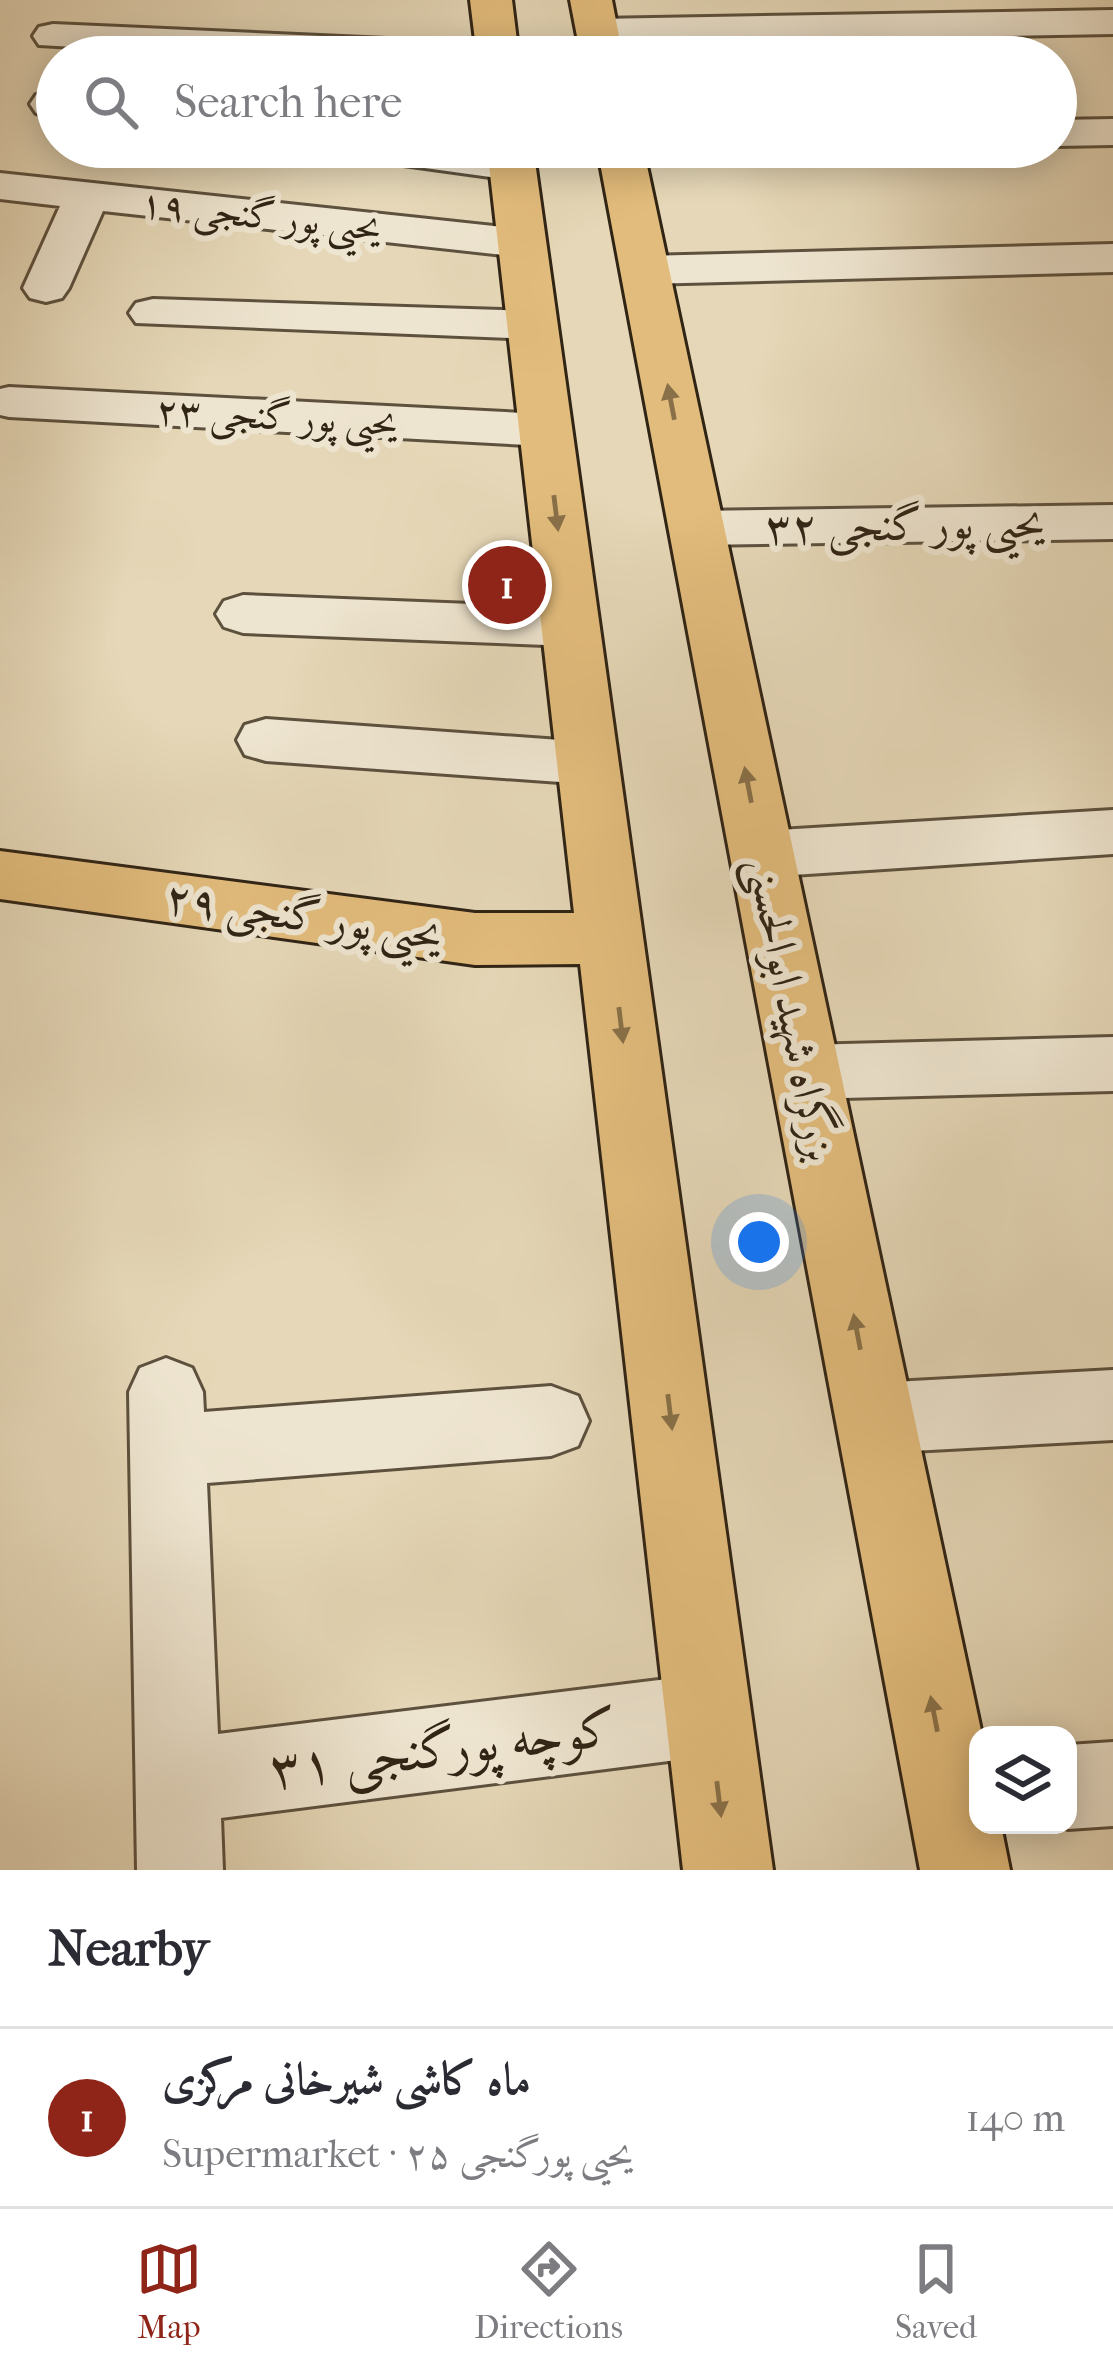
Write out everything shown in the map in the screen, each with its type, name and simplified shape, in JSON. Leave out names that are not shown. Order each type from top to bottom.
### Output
[{"type":"main road","points":[[491,0],[496,36]]},
{"type":"main road","points":[[512,168],[728,1870]]},
{"type":"main road","name":"بزرگراه شهید ابوالحسنی","points":[[624,168],[874,1418],[964,1818]]},
{"type":"main road","name":"یحیی پور گنجی ۲۹","points":[[0,875],[476,939],[610,938]]},
{"type":"street","points":[[596,29],[1113,22]]},
{"type":"street","points":[[1077,133],[1113,132]]},
{"type":"street","name":"یحیی پور گنجی ۱۹","points":[[0,186],[522,243]]},
{"type":"street","points":[[46,287],[87,196]]},
{"type":"street","points":[[645,269],[1113,258]]},
{"type":"street","points":[[153,313],[532,325]]},
{"type":"street","name":"یحیی پور گنجی ۲۳","points":[[9,402],[545,430]]},
{"type":"street","name":"یحیی پور گنجی ۳۲","points":[[696,528],[1113,522]]},
{"type":"street","points":[[243,614],[570,627]]},
{"type":"street","points":[[266,740],[588,763]]},
{"type":"street","points":[[761,854],[1113,832]]},
{"type":"street","points":[[805,1072],[1113,1064]]},
{"type":"street","points":[[874,1418],[1113,1405]]},
{"type":"street","points":[[180,1870],[166,1421],[551,1420]]},
{"type":"street","name":"کوچه پورگنجی ۳۱","points":[[178,1781],[708,1715]]},
{"type":"street","points":[[1077,1786],[1113,1784]]},
{"type":"place","name":"ماه کاشی شیرخانی مرکزی","points":[[507,585]]}]
